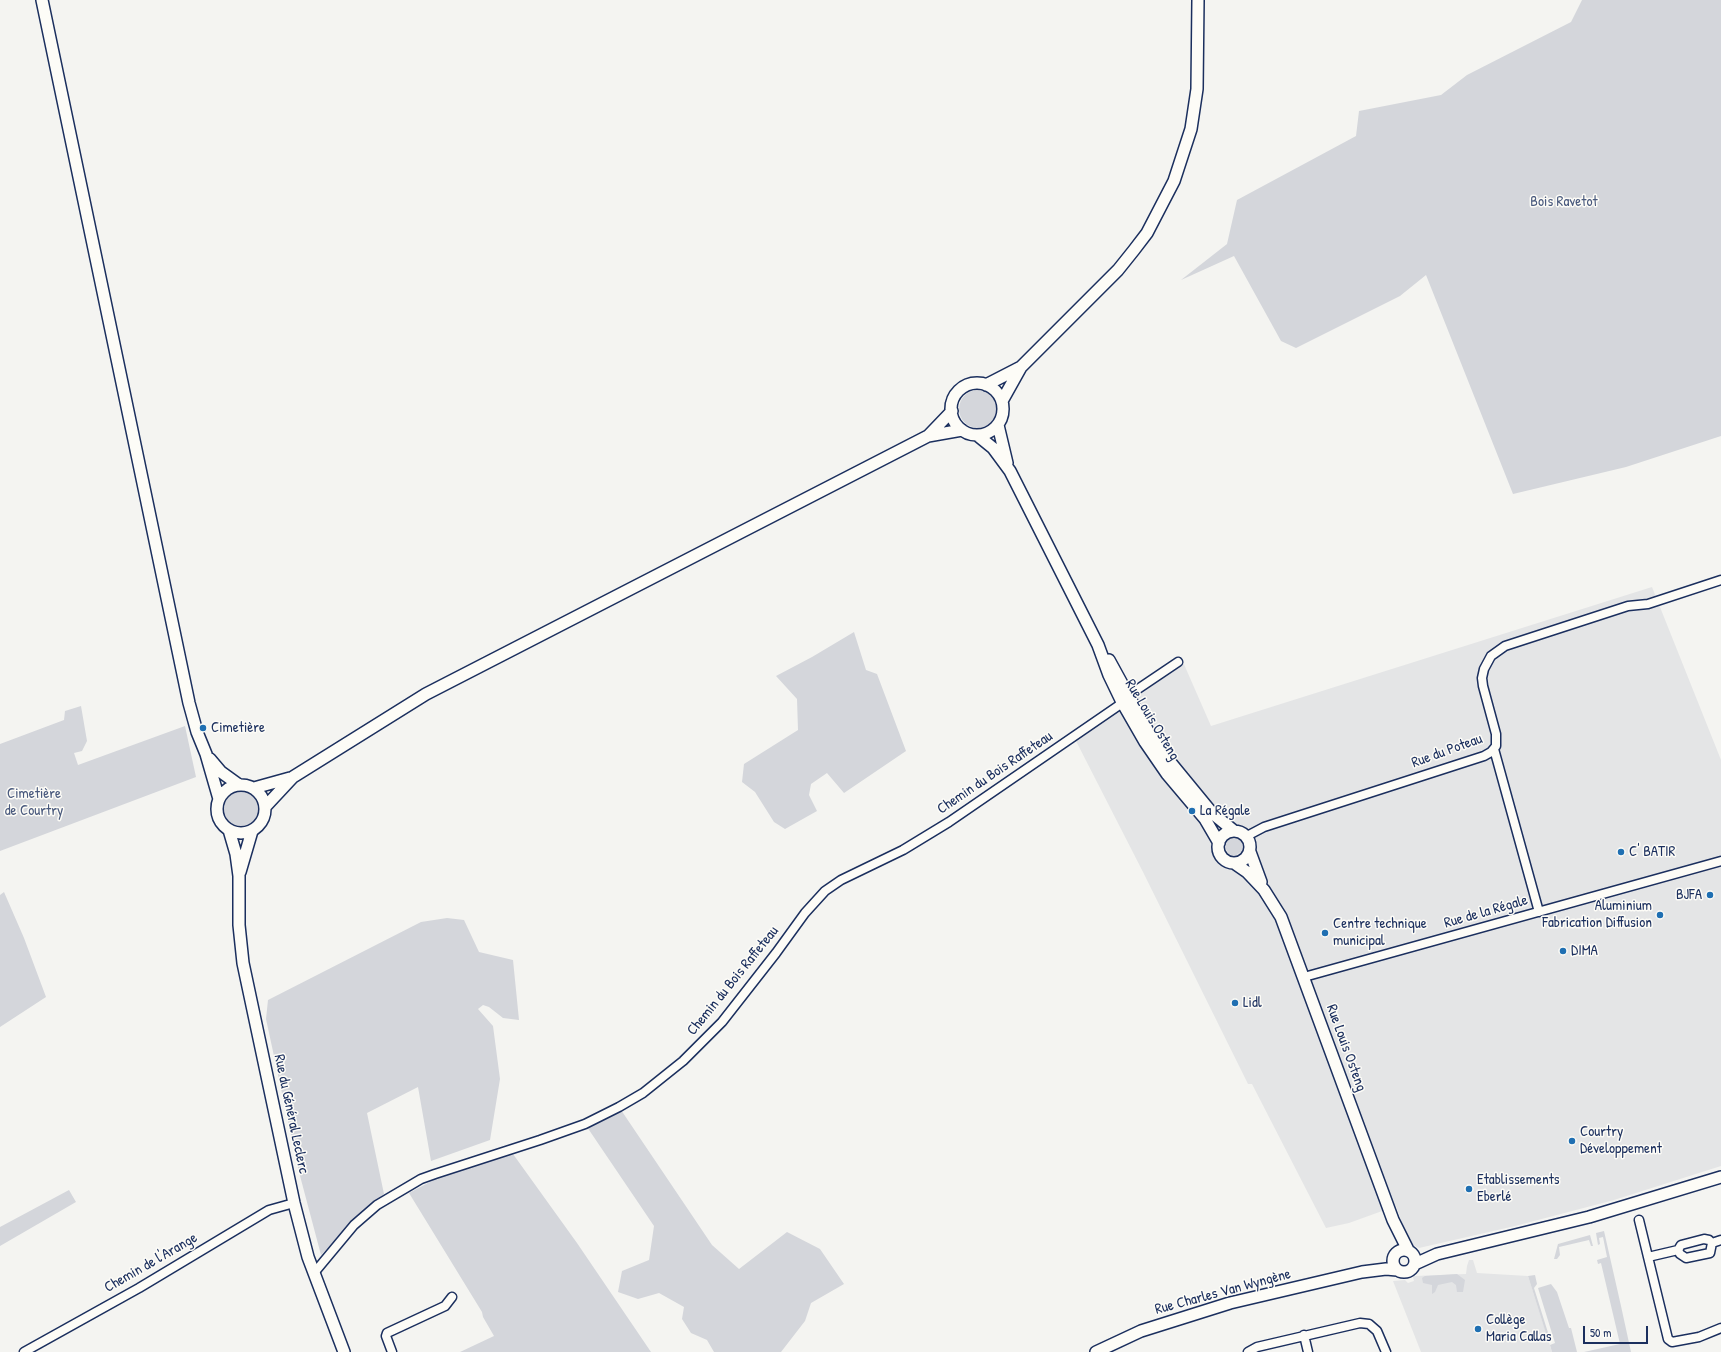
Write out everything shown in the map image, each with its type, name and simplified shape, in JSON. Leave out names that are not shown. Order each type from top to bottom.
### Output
[{"type":"street","points":[[42,0],[196,732],[206,754],[219,799],[217,813],[220,820],[229,830],[236,833],[252,831],[262,821],[265,807],[263,800],[254,788]]},
{"type":"street","points":[[1002,401],[1021,367],[1118,270],[1147,233],[1174,181],[1191,128],[1197,89],[1198,0]]},
{"type":"street","points":[[962,430],[955,422],[952,411],[956,395],[963,388],[973,384],[986,385],[1021,367]]},
{"type":"street","points":[[265,807],[293,777],[399,710],[445,684],[725,542],[928,436],[962,430],[977,435],[988,433],[998,425],[1003,413],[1002,401],[997,393],[986,385]]},
{"type":"street","points":[[928,436],[952,411]]},
{"type":"street","name":"Rue Louis Osteng","points":[[998,425],[1010,471]]},
{"type":"street","name":"Rue Louis Osteng","points":[[977,435],[993,448],[1010,471],[1098,645],[1109,659],[1126,699],[1156,759],[1205,819],[1219,843]]},
{"type":"street","name":"Rue du Poteau","points":[[1247,836],[1264,827],[1484,756],[1494,749],[1497,740],[1496,734],[1482,678],[1487,662],[1498,650],[1506,646],[1628,606],[1648,604],[1721,580]]},
{"type":"street","name":"Chemin du Bois Raffeteau","points":[[314,1273],[354,1225],[378,1205],[421,1179],[584,1124],[619,1108],[644,1093],[683,1061],[722,1022],[805,913],[825,891],[841,880],[890,857],[924,838],[1178,662]]},
{"type":"street","name":"Rue Louis Osteng","points":[[1126,699],[1176,771],[1212,813],[1234,830]]},
{"type":"street","points":[[1494,749],[1539,912]]},
{"type":"street","points":[[206,754],[221,772],[239,785],[254,788],[293,777]]},
{"type":"street","points":[[219,799],[224,792],[231,787],[239,785]]},
{"type":"street","name":"Rue du Général Leclerc","points":[[229,830],[236,854],[239,876],[239,925],[244,963],[294,1203],[302,1236],[314,1273],[344,1352]]},
{"type":"street","points":[[1234,830],[1247,836],[1250,852],[1244,860],[1234,863],[1225,860],[1219,852],[1219,843],[1224,834],[1234,830]]},
{"type":"street","name":"Rue du Général Leclerc","points":[[239,876],[252,831]]},
{"type":"street","name":"Rue Louis Osteng","points":[[1250,852],[1264,890]]},
{"type":"street","name":"Rue de la Régale","points":[[1304,977],[1721,861]]},
{"type":"street","name":"Rue Louis Osteng","points":[[1234,863],[1247,872],[1264,890],[1281,917],[1393,1220],[1412,1256]]},
{"type":"street","points":[[1412,1256],[1414,1267],[1408,1272],[1397,1270],[1393,1264],[1394,1255],[1402,1250],[1412,1256],[1437,1254],[1589,1217],[1721,1177]]},
{"type":"street","name":"Chemin de l'Arange","points":[[24,1352],[139,1288],[269,1210],[294,1203]]},
{"type":"street","name":"Rue Louis Osteng","points":[[1393,1220],[1394,1255]]},
{"type":"street","points":[[1639,1220],[1668,1339],[1670,1341],[1699,1337],[1721,1328]]},
{"type":"street","points":[[1648,1257],[1678,1250],[1681,1245],[1704,1239],[1709,1240],[1712,1243]]},
{"type":"street","points":[[1712,1243],[1721,1240]]},
{"type":"street","points":[[1678,1250],[1680,1254],[1686,1258],[1710,1253],[1712,1243]]},
{"type":"street","name":"Rue Charles Van Wyngène","points":[[1362,1272],[1394,1255]]},
{"type":"street","name":"Rue Charles Van Wyngène","points":[[1096,1352],[1141,1331],[1203,1311],[1362,1272],[1386,1269],[1397,1270]]},
{"type":"street","points":[[392,1352],[386,1336],[387,1333],[445,1306],[452,1297]]},
{"type":"street","points":[[1248,1352],[1257,1347],[1354,1323],[1365,1323],[1373,1327],[1377,1331],[1386,1352]]},
{"type":"street","points":[[1304,1335],[1308,1352]]},
{"type":"shaded area","points":[[1652,587],[1721,760],[1721,1166],[1614,1200],[1515,1226],[1419,1248],[1411,1244],[1409,1241],[1396,1206],[1349,1223],[1326,1228],[1252,1084],[1248,1084],[1076,741],[1183,662],[1211,726]]},
{"type":"shaded area","name":"Collège Maria Callas","points":[[1469,1260],[1473,1260],[1477,1273],[1528,1276],[1552,1352],[1421,1352],[1393,1281],[1405,1280],[1408,1283],[1414,1281],[1413,1277],[1415,1276],[1466,1274]]},
{"type":"green space","name":"Bois Ravetot","points":[[1582,0],[1721,0],[1721,436],[1626,467],[1513,494],[1426,275],[1400,296],[1296,348],[1281,341],[1234,256],[1181,280],[1227,244],[1237,200],[1356,136],[1359,111],[1441,95],[1467,75],[1571,22]]},
{"type":"green space","points":[[978,390],[991,396],[997,409],[991,422],[978,428],[965,422],[959,409],[965,396]]},
{"type":"green space","points":[[854,632],[866,670],[877,674],[906,751],[844,793],[827,773],[811,784],[809,795],[817,811],[785,829],[774,822],[755,792],[742,782],[744,764],[798,730],[797,699],[776,676]]},
{"type":"green space","name":"Cimetière de Courtry","points":[[81,706],[87,741],[82,751],[74,753],[78,765],[185,726],[196,777],[0,851],[0,744],[64,720],[65,711]]},
{"type":"green space","points":[[245,791],[255,796],[259,802],[259,816],[255,822],[249,826],[239,827],[229,822],[225,816],[224,806],[229,796],[235,792]]},
{"type":"green space","points":[[1234,837],[1242,839],[1245,847],[1243,852],[1240,852],[1235,856],[1229,854],[1225,847],[1227,841]]},
{"type":"green space","points":[[4,892],[24,938],[46,997],[0,1027],[0,895]]},
{"type":"green space","points":[[447,918],[464,920],[479,952],[513,960],[519,1020],[503,1018],[489,1007],[483,1005],[478,1009],[493,1026],[500,1079],[490,1140],[431,1161],[418,1087],[367,1113],[384,1194],[357,1216],[321,1255],[299,1172],[266,1019],[268,1000],[421,922]]},
{"type":"green space","points":[[619,1107],[712,1245],[739,1269],[787,1232],[820,1249],[844,1284],[811,1303],[805,1321],[781,1352],[714,1352],[707,1340],[691,1333],[682,1319],[684,1307],[659,1293],[638,1299],[618,1292],[622,1271],[649,1260],[654,1226],[585,1124]]},
{"type":"green space","points":[[513,1154],[577,1243],[651,1352],[460,1352],[494,1336],[483,1317],[482,1312],[409,1193],[445,1174]]},
{"type":"green space","points":[[69,1190],[76,1202],[0,1246],[0,1227]]},
{"type":"green space","points":[[1604,1231],[1631,1352],[1584,1352],[1620,1344],[1601,1263],[1598,1264],[1597,1260],[1607,1257],[1603,1237],[1599,1238],[1600,1244],[1598,1245],[1596,1233]]},
{"type":"green space","points":[[1590,1235],[1593,1246],[1591,1246],[1589,1240],[1559,1247],[1560,1255],[1557,1259],[1554,1259],[1558,1244]]},
{"type":"green space","points":[[1457,1274],[1465,1280],[1463,1292],[1457,1292],[1456,1285],[1452,1282],[1438,1285],[1435,1292],[1432,1294],[1432,1285],[1423,1283],[1422,1278],[1425,1276]]},
{"type":"green space","points":[[1535,1275],[1537,1284],[1534,1288],[1550,1339],[1548,1340],[1528,1276]]},
{"type":"green space","points":[[1551,1284],[1557,1292],[1569,1328],[1571,1328],[1577,1352],[1552,1352],[1550,1345],[1555,1343],[1538,1288]]},
{"type":"place","name":"Cimetière","points":[[203,728]]},
{"type":"place","name":"La Régale","points":[[1192,811]]},
{"type":"place","name":"C' BATIR","points":[[1621,852]]},
{"type":"place","name":"BJFA","points":[[1710,895]]},
{"type":"place","name":"Aluminium Fabrication Diffusion","points":[[1660,915]]},
{"type":"place","name":"Centre technique municipal","points":[[1325,933]]},
{"type":"place","name":"DIMA","points":[[1563,951]]},
{"type":"place","name":"Lidl","points":[[1235,1003]]},
{"type":"place","name":"Courtry Développement","points":[[1572,1141]]},
{"type":"place","name":"Etablissements Eberlé","points":[[1469,1189]]},
{"type":"place","name":"Collège Maria Callas","points":[[1478,1329]]}]
